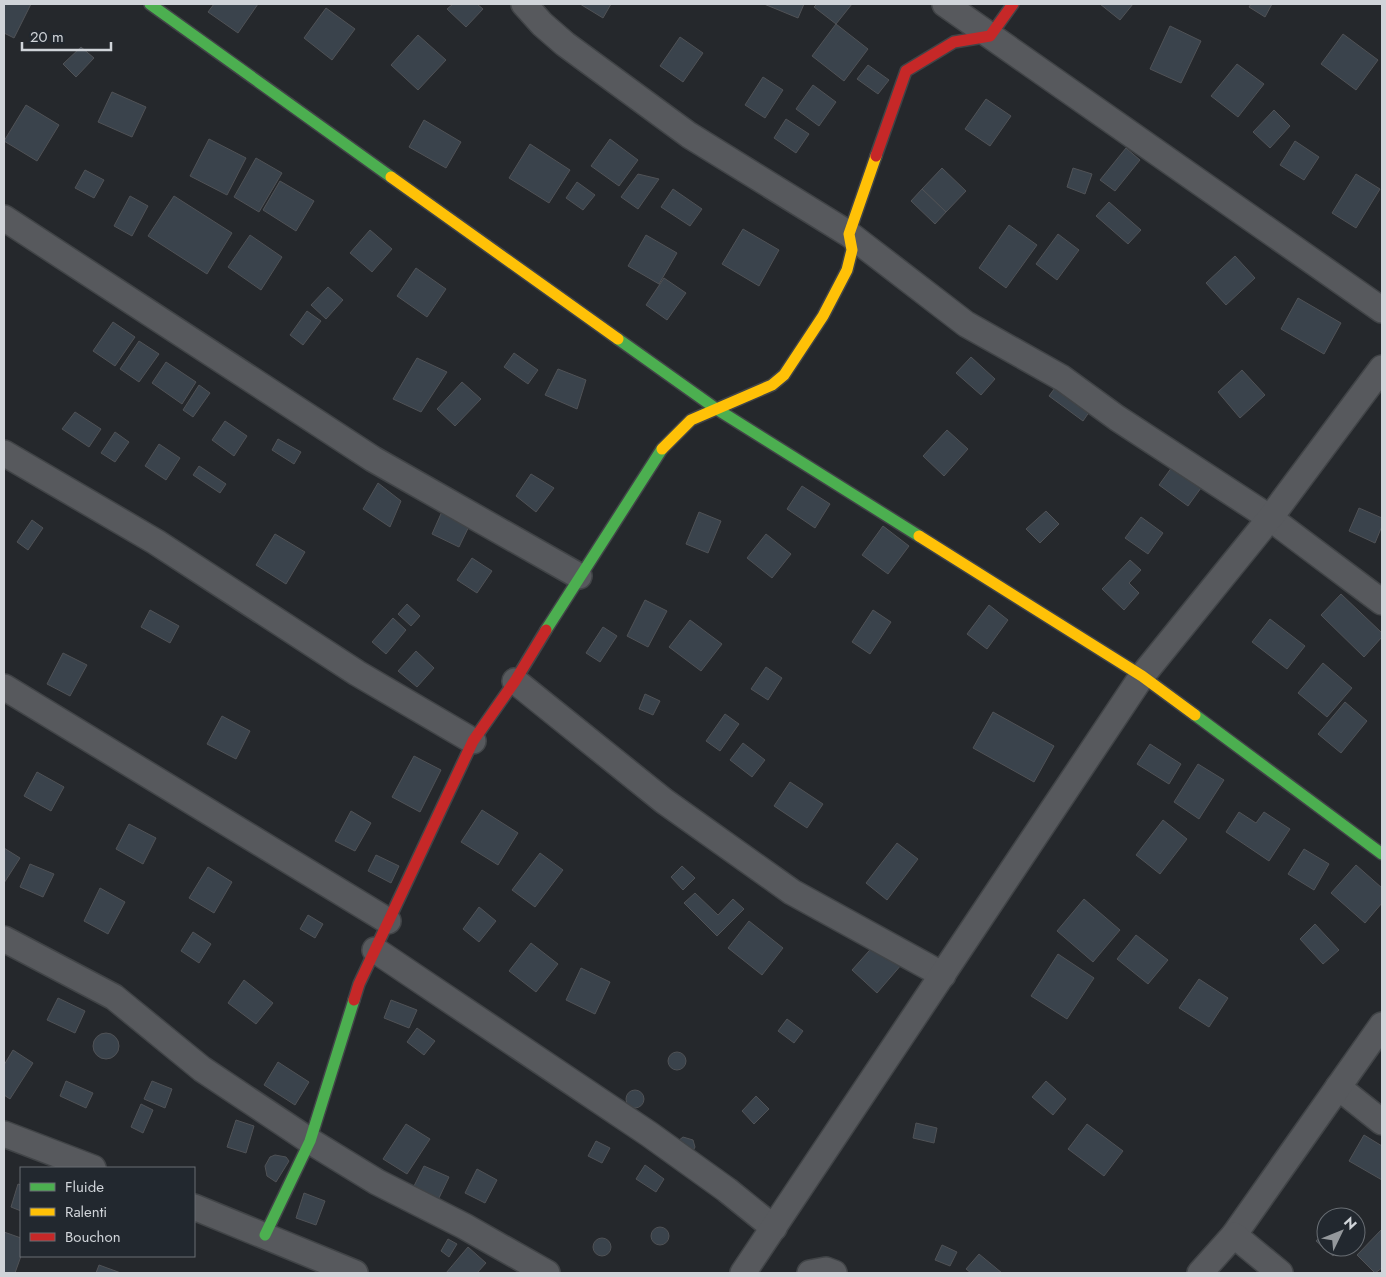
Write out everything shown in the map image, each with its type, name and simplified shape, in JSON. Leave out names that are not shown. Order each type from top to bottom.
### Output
[{"type":"street","points":[[150,4],[715,408],[1142,676],[1382,854]]},
{"type":"street","points":[[524,4],[542,24],[565,44],[690,134],[849,234],[966,324],[1062,378],[1117,418],[1270,518],[1382,602]]},
{"type":"street","points":[[945,4],[1382,310]]},
{"type":"street","points":[[265,1234],[310,1141],[359,984],[473,741],[515,680],[579,576],[666,443],[690,420],[772,385],[784,375],[823,316],[848,270],[852,250],[849,234],[906,71],[954,42],[990,36],[1013,4]]},
{"type":"street","points":[[4,218],[373,459],[579,576]]},
{"type":"street","points":[[743,1273],[1142,676],[1270,518],[1362,398],[1382,368]]},
{"type":"street","points":[[4,453],[156,542],[357,673],[473,741]]},
{"type":"street","points":[[515,680],[664,801],[792,892],[943,975]]},
{"type":"street","points":[[4,687],[388,921]]},
{"type":"street","points":[[4,939],[114,997],[202,1069],[310,1141],[378,1182],[464,1226],[547,1273]]},
{"type":"street","points":[[375,950],[649,1134],[727,1190],[774,1228]]},
{"type":"street","points":[[1200,1273],[1234,1234],[1382,1025]]},
{"type":"street","points":[[1338,1087],[1382,1122]]},
{"type":"street","points":[[4,1134],[90,1167]]},
{"type":"street","points":[[195,1207],[265,1234],[355,1273]]},
{"type":"street","points":[[1234,1234],[1280,1273]]},
{"type":"street","points":[[810,1273],[826,1270],[834,1273]]},
{"type":"building","points":[[4,4],[31,4],[14,38],[4,33]]},
{"type":"building","points":[[214,4],[258,4],[238,33],[208,12]]},
{"type":"building","points":[[453,4],[477,4],[483,9],[466,27],[447,9]]},
{"type":"building","points":[[580,4],[611,4],[603,18]]},
{"type":"building","points":[[764,4],[804,4],[798,18]]},
{"type":"building","points":[[817,4],[852,4],[836,24],[814,7]]},
{"type":"building","points":[[1100,4],[1133,4],[1120,20]]},
{"type":"building","points":[[1251,4],[1272,4],[1265,17],[1249,7]]},
{"type":"building","points":[[326,8],[355,29],[332,60],[304,38]]},
{"type":"building","points":[[836,24],[868,49],[844,81],[812,56]]},
{"type":"building","points":[[1170,26],[1201,41],[1181,83],[1150,69]]},
{"type":"building","points":[[1343,34],[1378,60],[1356,90],[1321,64]]},
{"type":"building","points":[[418,35],[446,60],[418,90],[391,65]]},
{"type":"building","points":[[680,37],[703,53],[683,82],[660,66]]},
{"type":"building","points":[[81,47],[94,58],[76,77],[63,64]]},
{"type":"building","points":[[1237,64],[1264,84],[1238,117],[1211,96]]},
{"type":"building","points":[[868,65],[889,80],[878,94],[857,79]]},
{"type":"building","points":[[763,77],[783,90],[765,118],[745,105]]},
{"type":"building","points":[[813,85],[836,102],[819,126],[796,109]]},
{"type":"building","points":[[112,92],[146,107],[132,137],[98,122]]},
{"type":"building","points":[[986,99],[1011,116],[990,146],[965,129]]},
{"type":"building","points":[[26,105],[59,125],[37,161],[4,141]]},
{"type":"building","points":[[1274,110],[1290,126],[1270,148],[1253,132]]},
{"type":"building","points":[[786,119],[809,134],[796,153],[774,138]]},
{"type":"building","points":[[424,120],[461,142],[446,168],[409,147]]},
{"type":"building","points":[[209,139],[246,158],[227,195],[190,176]]},
{"type":"building","points":[[610,139],[638,160],[619,186],[591,166]]},
{"type":"building","points":[[1295,141],[1319,157],[1304,180],[1280,165]]},
{"type":"building","points":[[530,144],[570,170],[549,203],[509,178]]},
{"type":"building","points":[[1126,148],[1140,160],[1115,191],[1100,180]]},
{"type":"building","points":[[256,158],[282,173],[259,212],[234,197]]},
{"type":"building","points":[[942,168],[966,191],[946,212],[922,189]]},
{"type":"building","points":[[1073,168],[1092,174],[1085,194],[1067,187]]},
{"type":"building","points":[[85,170],[104,180],[94,198],[75,188]]},
{"type":"building","points":[[638,174],[659,179],[638,209],[621,197]]},
{"type":"building","points":[[1356,174],[1380,189],[1356,228],[1332,213]]},
{"type":"building","points":[[280,181],[314,201],[296,231],[263,210]]},
{"type":"building","points":[[577,182],[595,195],[583,210],[566,198]]},
{"type":"building","points":[[673,189],[702,209],[690,226],[661,207]]},
{"type":"building","points":[[922,189],[946,212],[935,224],[911,201]]},
{"type":"building","points":[[130,196],[148,206],[132,236],[114,226]]},
{"type":"building","points":[[174,196],[232,233],[207,274],[148,236]]},
{"type":"building","points":[[1109,202],[1141,230],[1128,244],[1096,216]]},
{"type":"building","points":[[1009,225],[1037,245],[1006,288],[979,268]]},
{"type":"building","points":[[743,229],[779,250],[759,286],[722,264]]},
{"type":"building","points":[[370,230],[392,249],[372,272],[350,253]]},
{"type":"building","points":[[1058,234],[1079,250],[1057,280],[1036,264]]},
{"type":"building","points":[[250,235],[282,257],[261,290],[228,267]]},
{"type":"building","points":[[646,235],[677,253],[659,284],[628,266]]},
{"type":"building","points":[[1235,256],[1255,278],[1226,305],[1206,283]]},
{"type":"building","points":[[416,268],[446,289],[427,317],[397,296]]},
{"type":"building","points":[[664,278],[686,293],[667,320],[646,305]]},
{"type":"building","points":[[328,287],[343,300],[326,319],[311,305]]},
{"type":"building","points":[[1298,298],[1341,323],[1324,354],[1281,329]]},
{"type":"building","points":[[307,311],[321,321],[303,345],[290,335]]},
{"type":"building","points":[[113,322],[135,337],[115,366],[93,351]]},
{"type":"building","points":[[139,341],[159,354],[139,382],[120,369]]},
{"type":"building","points":[[514,353],[538,370],[528,384],[504,367]]},
{"type":"building","points":[[971,357],[995,379],[981,395],[956,373]]},
{"type":"building","points":[[417,358],[447,372],[421,412],[393,399]]},
{"type":"building","points":[[166,362],[196,382],[182,404],[152,383]]},
{"type":"building","points":[[558,369],[586,380],[577,409],[545,395]]},
{"type":"building","points":[[1242,370],[1265,395],[1240,418],[1218,392]]},
{"type":"building","points":[[1060,381],[1094,405],[1083,421],[1049,396]]},
{"type":"building","points":[[462,382],[481,399],[455,426],[437,409]]},
{"type":"building","points":[[199,385],[210,393],[193,417],[183,410]]},
{"type":"building","points":[[75,412],[101,429],[89,447],[62,429]]},
{"type":"building","points":[[225,421],[247,436],[234,456],[212,440]]},
{"type":"building","points":[[947,430],[968,449],[944,476],[923,456]]},
{"type":"building","points":[[115,432],[129,442],[115,462],[101,453]]},
{"type":"building","points":[[278,439],[301,452],[294,464],[272,450]]},
{"type":"building","points":[[159,444],[180,458],[166,480],[145,466]]},
{"type":"building","points":[[199,466],[226,484],[220,493],[193,475]]},
{"type":"building","points":[[1172,467],[1201,488],[1188,506],[1159,485]]},
{"type":"building","points":[[531,474],[554,488],[536,512],[516,496]]},
{"type":"building","points":[[378,483],[401,501],[390,527],[363,509]]},
{"type":"building","points":[[802,486],[830,504],[815,528],[787,509]]},
{"type":"building","points":[[444,507],[472,520],[459,547],[432,534]]},
{"type":"building","points":[[1359,508],[1382,518],[1382,526],[1375,543],[1349,531]]},
{"type":"building","points":[[1046,511],[1059,524],[1040,543],[1026,529]]},
{"type":"building","points":[[699,512],[721,521],[708,553],[686,544]]},
{"type":"building","points":[[1141,517],[1163,533],[1148,554],[1125,538]]},
{"type":"building","points":[[32,520],[43,528],[28,550],[17,542]]},
{"type":"building","points":[[883,526],[909,546],[888,574],[862,555]]},
{"type":"building","points":[[275,534],[305,552],[286,584],[256,565]]},
{"type":"building","points":[[766,534],[791,554],[772,578],[747,558]]},
{"type":"building","points":[[472,558],[492,571],[477,593],[457,580]]},
{"type":"building","points":[[1130,560],[1141,570],[1129,583],[1139,593],[1124,610],[1102,589]]},
{"type":"building","points":[[1341,594],[1382,633],[1382,637],[1364,657],[1321,615]]},
{"type":"building","points":[[645,600],[667,611],[648,647],[627,636]]},
{"type":"building","points":[[407,604],[420,616],[411,626],[398,614]]},
{"type":"building","points":[[989,605],[1008,620],[987,649],[967,634]]},
{"type":"building","points":[[150,610],[179,626],[170,643],[141,627]]},
{"type":"building","points":[[873,610],[891,622],[870,654],[852,642]]},
{"type":"building","points":[[393,618],[406,630],[386,654],[372,642]]},
{"type":"building","points":[[1270,619],[1305,646],[1287,669],[1252,642]]},
{"type":"building","points":[[690,620],[722,644],[701,671],[669,647]]},
{"type":"building","points":[[603,627],[617,636],[600,662],[586,653]]},
{"type":"building","points":[[416,651],[434,668],[417,687],[398,671]]},
{"type":"building","points":[[63,653],[87,665],[70,696],[47,684]]},
{"type":"building","points":[[1323,663],[1352,688],[1327,717],[1298,693]]},
{"type":"building","points":[[766,667],[782,678],[768,700],[751,689]]},
{"type":"building","points":[[645,694],[660,701],[653,715],[639,709]]},
{"type":"building","points":[[1345,702],[1367,721],[1341,753],[1318,734]]},
{"type":"building","points":[[993,712],[1054,746],[1034,782],[973,748]]},
{"type":"building","points":[[725,714],[739,724],[720,751],[706,741]]},
{"type":"building","points":[[222,716],[250,731],[236,759],[207,744]]},
{"type":"building","points":[[743,743],[765,760],[752,777],[730,760]]},
{"type":"building","points":[[1150,744],[1181,764],[1169,784],[1137,764]]},
{"type":"building","points":[[414,756],[441,770],[420,812],[392,797]]},
{"type":"building","points":[[1198,764],[1224,780],[1199,819],[1174,802]]},
{"type":"building","points":[[37,772],[64,787],[51,811],[24,796]]},
{"type":"building","points":[[790,782],[823,804],[807,828],[774,806]]},
{"type":"building","points":[[482,810],[518,833],[498,865],[461,842]]},
{"type":"building","points":[[351,811],[371,823],[355,851],[335,841]]},
{"type":"building","points":[[1239,812],[1256,823],[1264,812],[1290,829],[1269,861],[1226,832]]},
{"type":"building","points":[[1163,820],[1187,839],[1160,874],[1136,855]]},
{"type":"building","points":[[129,824],[156,838],[143,864],[116,849]]},
{"type":"building","points":[[897,843],[918,859],[887,900],[866,883]]},
{"type":"building","points":[[4,848],[20,858],[4,883]]},
{"type":"building","points":[[1304,849],[1329,864],[1314,890],[1288,874]]},
{"type":"building","points":[[540,853],[563,870],[535,907],[512,890]]},
{"type":"building","points":[[376,855],[399,866],[391,883],[368,871]]},
{"type":"building","points":[[30,864],[54,874],[43,897],[20,887]]},
{"type":"building","points":[[1356,865],[1382,888],[1382,903],[1365,923],[1331,893]]},
{"type":"building","points":[[682,866],[695,878],[683,890],[671,877]]},
{"type":"building","points":[[208,867],[232,882],[214,913],[189,898]]},
{"type":"building","points":[[100,888],[125,902],[108,934],[84,921]]},
{"type":"building","points":[[695,893],[718,915],[733,899],[744,909],[717,936],[684,903]]},
{"type":"building","points":[[1084,899],[1120,930],[1093,962],[1057,931]]},
{"type":"building","points":[[479,907],[496,921],[479,942],[463,929]]},
{"type":"building","points":[[308,915],[323,924],[315,938],[300,929]]},
{"type":"building","points":[[749,921],[783,948],[762,975],[728,948]]},
{"type":"building","points":[[1315,924],[1339,950],[1323,964],[1300,939]]},
{"type":"building","points":[[193,932],[211,944],[199,963],[181,951]]},
{"type":"building","points":[[1136,935],[1168,960],[1148,984],[1117,959]]},
{"type":"building","points":[[877,942],[902,964],[877,993],[852,970]]},
{"type":"building","points":[[531,943],[558,964],[536,992],[509,971]]},
{"type":"building","points":[[1058,954],[1094,978],[1067,1019],[1031,996]]},
{"type":"building","points":[[581,968],[610,982],[595,1014],[566,1000]]},
{"type":"building","points":[[1199,979],[1228,998],[1209,1027],[1179,1008]]},
{"type":"building","points":[[244,980],[273,1003],[256,1024],[228,1003]]},
{"type":"building","points":[[58,998],[85,1011],[75,1033],[47,1020]]},
{"type":"building","points":[[391,1000],[417,1010],[409,1028],[384,1018]]},
{"type":"building","points":[[787,1019],[803,1031],[794,1043],[778,1031]]},
{"type":"building","points":[[417,1028],[435,1041],[424,1055],[407,1042]]},
{"type":"building","points":[[106,1033],[116,1036],[119,1046],[116,1056],[106,1059],[96,1056],[93,1046],[96,1036]]},
{"type":"building","points":[[13,1050],[33,1063],[10,1099],[4,1095],[4,1065]]},
{"type":"building","points":[[673,1052],[681,1052],[686,1057],[684,1068],[673,1070],[668,1065],[668,1057]]},
{"type":"building","points":[[278,1062],[309,1082],[295,1105],[264,1085]]},
{"type":"building","points":[[66,1081],[93,1093],[86,1108],[60,1096]]},
{"type":"building","points":[[152,1081],[172,1089],[165,1108],[144,1099]]},
{"type":"building","points":[[1046,1081],[1066,1099],[1053,1115],[1032,1097]]},
{"type":"building","points":[[631,1090],[639,1090],[644,1095],[642,1106],[631,1108],[626,1103],[626,1095]]},
{"type":"building","points":[[756,1096],[769,1109],[754,1124],[742,1111]]},
{"type":"building","points":[[141,1104],[153,1110],[143,1133],[131,1127]]},
{"type":"building","points":[[236,1120],[254,1126],[246,1153],[227,1147]]},
{"type":"building","points":[[916,1123],[937,1128],[934,1143],[913,1138]]},
{"type":"building","points":[[406,1124],[430,1139],[407,1174],[383,1159]]},
{"type":"building","points":[[1087,1124],[1123,1151],[1104,1176],[1068,1149]]},
{"type":"building","points":[[1364,1135],[1382,1146],[1382,1180],[1349,1161]]},
{"type":"building","points":[[683,1137],[693,1140],[695,1147],[692,1153],[678,1141]]},
{"type":"building","points":[[596,1141],[610,1148],[602,1163],[588,1156]]},
{"type":"building","points":[[275,1155],[286,1157],[289,1161],[276,1182],[267,1176],[265,1166],[270,1157]]},
{"type":"building","points":[[645,1165],[664,1179],[656,1192],[636,1179]]},
{"type":"building","points":[[424,1166],[449,1177],[438,1200],[413,1188]]},
{"type":"building","points":[[477,1169],[497,1180],[485,1203],[465,1193]]},
{"type":"building","points":[[18,1184],[20,1185],[20,1211],[11,1207]]},
{"type":"building","points":[[304,1193],[325,1201],[316,1225],[296,1218]]},
{"type":"building","points":[[656,1227],[664,1227],[669,1232],[667,1243],[656,1245],[651,1240],[651,1232]]},
{"type":"building","points":[[1381,1230],[1382,1268],[1375,1273],[1359,1257],[1366,1257],[1366,1246]]},
{"type":"building","points":[[4,1232],[20,1238],[21,1257],[15,1273],[4,1273]]},
{"type":"building","points":[[598,1238],[606,1238],[611,1243],[609,1254],[598,1256],[593,1251],[593,1243]]},
{"type":"building","points":[[448,1239],[457,1244],[449,1257],[441,1251]]},
{"type":"building","points":[[942,1245],[957,1252],[950,1266],[935,1260]]},
{"type":"building","points":[[468,1247],[486,1263],[477,1273],[446,1273]]},
{"type":"building","points":[[979,1254],[1002,1273],[971,1273],[966,1269]]},
{"type":"building","points":[[99,1265],[121,1273],[96,1273]]},
{"type":"traffic: fast","points":[[150,4],[391,177]]},
{"type":"traffic: fast","points":[[618,339],[715,408],[919,536]]},
{"type":"traffic: fast","points":[[546,630],[662,449]]},
{"type":"traffic: fast","points":[[1195,715],[1382,854]]},
{"type":"traffic: fast","points":[[265,1235],[310,1141],[354,1000]]},
{"type":"traffic: slow","points":[[662,449],[691,420],[772,385],[784,375],[823,316],[847,270],[852,250],[849,234],[876,156]]},
{"type":"traffic: slow","points":[[391,177],[618,339]]},
{"type":"traffic: slow","points":[[919,536],[1142,676],[1195,715]]},
{"type":"traffic: jam","points":[[876,156],[906,71],[954,42],[990,36],[1013,4]]},
{"type":"traffic: jam","points":[[354,1000],[359,984],[473,741],[515,681],[546,630]]}]
